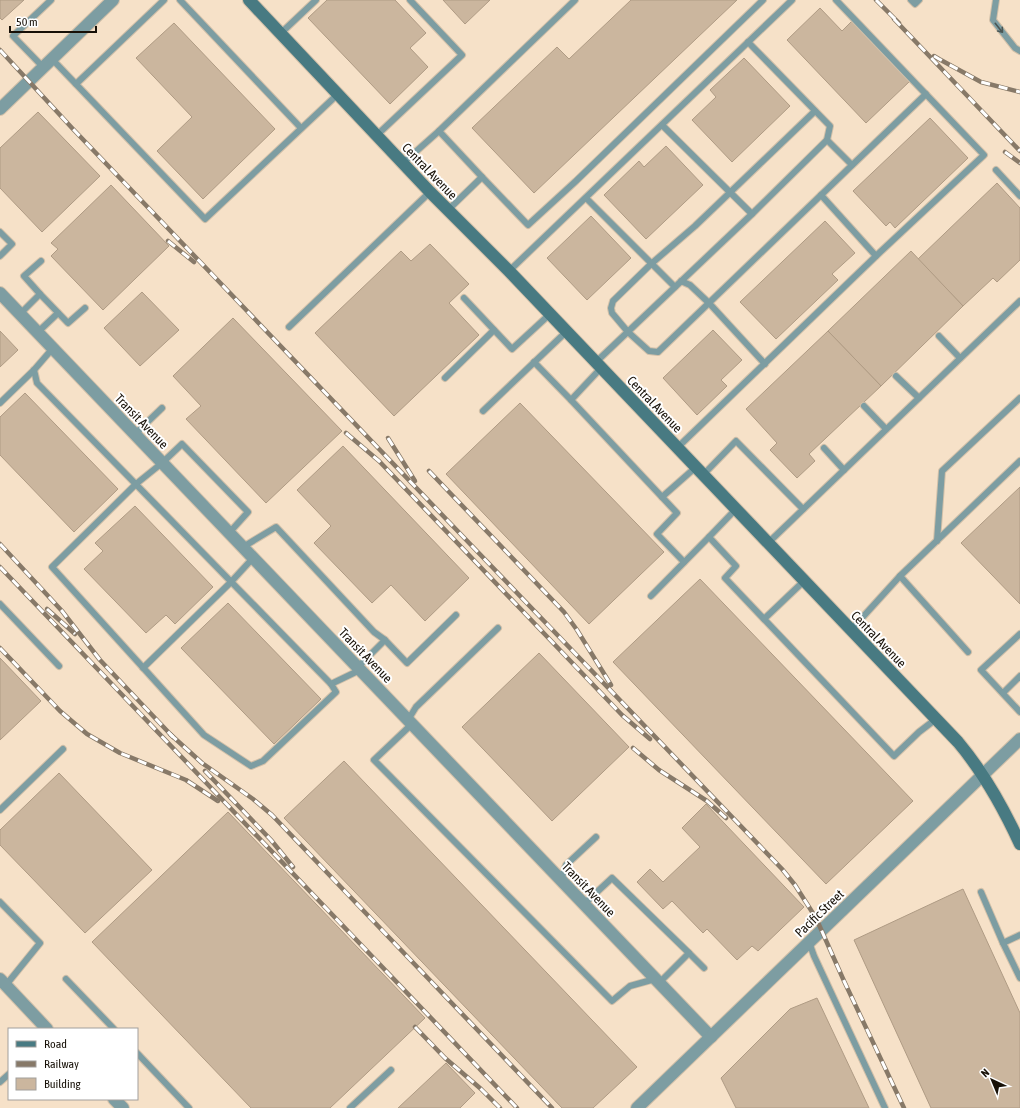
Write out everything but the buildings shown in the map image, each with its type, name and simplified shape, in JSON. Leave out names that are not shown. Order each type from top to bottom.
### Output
[{"type":"street","points":[[0,109],[113,0]]},
{"type":"street","name":"Central Avenue","points":[[249,0],[430,192],[509,271],[970,756],[1004,808],[1020,844]]},
{"type":"street","name":"Transit Avenue","points":[[0,293],[711,1037]]},
{"type":"street","name":"Pacific Street","points":[[637,1108],[1020,739]]},
{"type":"street","points":[[3,982],[46,1028]]},
{"type":"street","points":[[115,1100],[123,1108]]},
{"type":"lane","points":[[51,0],[13,36],[76,84],[205,219],[338,94]]},
{"type":"lane","points":[[76,84],[164,0]]},
{"type":"lane","points":[[180,0],[301,128]]},
{"type":"lane","points":[[281,33],[316,0]]},
{"type":"lane","points":[[376,135],[462,55],[410,0]]},
{"type":"lane","points":[[403,163],[575,0]]},
{"type":"lane","points":[[439,130],[528,225],[576,181],[763,0]]},
{"type":"lane","points":[[509,271],[792,0]]},
{"type":"lane","points":[[677,448],[876,256],[984,155],[836,0]]},
{"type":"lane","points":[[911,0],[915,4],[919,0]]},
{"type":"lane","points":[[996,0],[993,20],[1015,48],[1020,51]]},
{"type":"lane","points":[[571,400],[628,332],[827,140],[830,126],[748,42]]},
{"type":"lane","points":[[815,111],[695,226],[651,264],[613,301],[611,308],[612,313],[628,332],[649,351],[658,352],[926,94]]},
{"type":"lane","points":[[662,125],[752,214]]},
{"type":"lane","points":[[827,140],[852,165]]},
{"type":"lane","points":[[996,170],[1020,196]]},
{"type":"lane","points":[[448,210],[482,176]]},
{"type":"lane","points":[[289,327],[430,192]]},
{"type":"lane","points":[[821,195],[876,256]]},
{"type":"lane","points":[[586,198],[675,287]]},
{"type":"lane","points":[[0,232],[12,244],[0,256]]},
{"type":"lane","points":[[41,261],[24,276],[40,294],[68,323],[85,308]]},
{"type":"lane","points":[[681,281],[690,285],[709,303],[765,364]]},
{"type":"lane","points":[[20,314],[40,294]]},
{"type":"lane","points":[[464,298],[512,349],[550,314]]},
{"type":"lane","points":[[768,543],[1020,301]]},
{"type":"lane","points":[[38,332],[58,313]]},
{"type":"lane","points":[[445,378],[494,330]]},
{"type":"lane","points":[[483,411],[566,332]]},
{"type":"lane","points":[[939,336],[960,358]]},
{"type":"lane","points":[[0,403],[34,370],[53,348]]},
{"type":"lane","points":[[534,362],[677,513],[657,534],[684,562]]},
{"type":"lane","points":[[34,370],[37,383],[136,484],[231,582],[331,684],[336,692],[264,761],[251,766],[204,735],[52,567],[136,484],[162,464],[182,444],[248,512],[229,532]]},
{"type":"lane","points":[[896,376],[919,398]]},
{"type":"lane","points":[[937,541],[942,471],[1020,398]]},
{"type":"lane","points":[[864,406],[886,429]]},
{"type":"lane","points":[[135,434],[162,408]]},
{"type":"lane","points":[[662,497],[699,471],[736,441],[803,509]]},
{"type":"lane","points":[[824,448],[844,470]]},
{"type":"lane","points":[[851,630],[900,576],[1020,461]]},
{"type":"lane","points":[[651,596],[736,509]]},
{"type":"lane","points":[[243,547],[276,527],[374,632],[385,640],[407,663],[456,615]]},
{"type":"lane","points":[[709,537],[736,566],[726,578],[894,756],[919,732],[936,719]]},
{"type":"lane","points":[[143,668],[231,582],[253,558]]},
{"type":"lane","points":[[900,576],[968,652]]},
{"type":"lane","points":[[764,619],[804,581]]},
{"type":"lane","points":[[0,604],[59,666]]},
{"type":"lane","points":[[498,628],[416,707],[410,722],[374,760],[612,1001],[630,986],[657,981],[689,953]]},
{"type":"lane","points":[[1020,634],[981,670],[1020,712]]},
{"type":"lane","points":[[331,684],[359,668],[385,640]]},
{"type":"lane","points":[[1002,693],[1020,676]]},
{"type":"lane","points":[[0,810],[63,749]]},
{"type":"lane","points":[[561,880],[566,865],[596,837]]},
{"type":"lane","points":[[584,904],[612,878],[704,968]]},
{"type":"lane","points":[[981,892],[1020,978]]},
{"type":"lane","points":[[0,902],[40,943],[3,982]]},
{"type":"lane","points":[[1003,943],[1020,935]]},
{"type":"lane","points":[[809,942],[814,956],[885,1108]]},
{"type":"lane","points":[[66,979],[113,1028]]},
{"type":"lane","points":[[138,1055],[189,1108]]},
{"type":"lane","points":[[350,1108],[391,1070]]},
{"type":"lane","points":[[0,1082],[8,1075]]},
{"type":"railway","points":[[876,0],[899,23]]},
{"type":"railway","points":[[894,19],[1020,151]]},
{"type":"railway","points":[[0,50],[72,128],[782,869],[795,885],[816,918],[904,1108]]},
{"type":"railway","points":[[934,56],[981,82],[1020,92]]},
{"type":"railway","points":[[1005,152],[1020,163]]},
{"type":"railway","points":[[168,241],[194,262]]},
{"type":"railway","points":[[346,433],[379,461],[622,715],[650,739]]},
{"type":"railway","points":[[388,438],[415,481]]},
{"type":"railway","points":[[429,471],[564,612],[611,685]]},
{"type":"railway","points":[[0,544],[62,611],[100,660],[173,737]]},
{"type":"railway","points":[[0,567],[517,1108]]},
{"type":"railway","points":[[47,609],[75,634]]},
{"type":"railway","points":[[0,648],[60,711],[87,734],[120,753],[186,780],[218,801]]},
{"type":"railway","points":[[170,734],[202,763],[253,799],[272,815],[552,1108]]},
{"type":"railway","points":[[633,748],[659,770],[707,801],[726,818]]},
{"type":"railway","points":[[205,771],[271,840],[293,867]]},
{"type":"railway","points":[[415,1027],[445,1058],[481,1089],[500,1108]]}]
